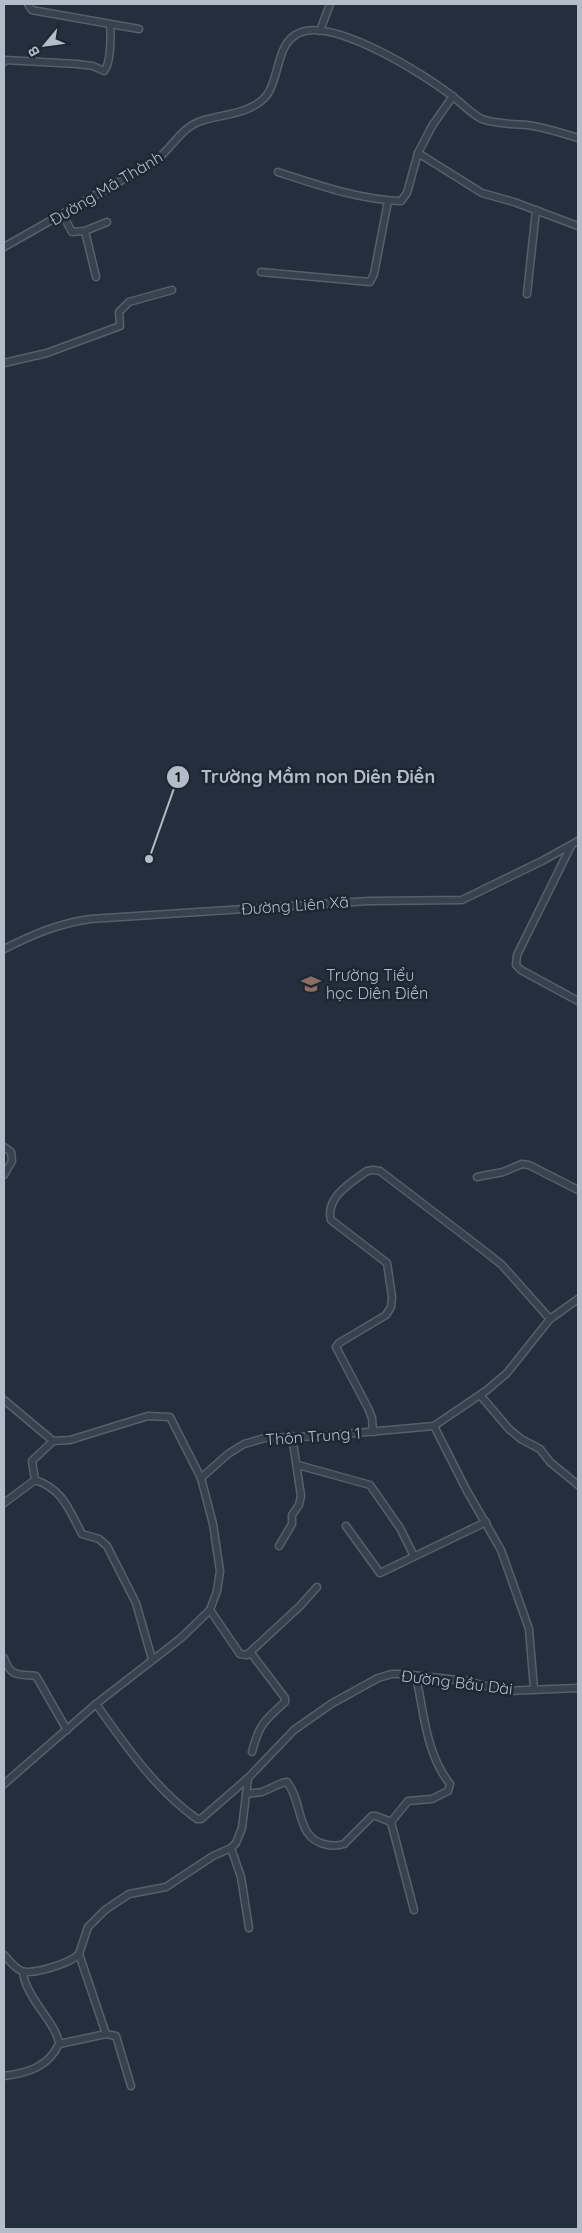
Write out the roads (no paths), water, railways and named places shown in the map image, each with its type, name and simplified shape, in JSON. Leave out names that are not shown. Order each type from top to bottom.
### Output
[{"type":"street","points":[[28,4],[32,10],[139,29]]},
{"type":"street","points":[[320,31],[330,4]]},
{"type":"street","points":[[4,62],[5,60],[77,64],[92,66],[104,71],[107,68],[109,56],[110,25]]},
{"type":"street","name":"Đường Mâ Thành","points":[[4,247],[154,162],[165,154],[186,129],[201,121],[219,118],[258,104],[268,94],[279,60],[290,38],[300,32],[320,31],[352,39],[392,56],[481,118],[497,123],[528,125],[578,138]]},
{"type":"street","points":[[278,172],[316,185],[388,201],[401,201],[407,193],[418,153],[432,126],[452,96]]},
{"type":"street","points":[[418,153],[482,193],[578,226]]},
{"type":"street","points":[[261,272],[370,282],[374,274],[388,201]]},
{"type":"street","points":[[527,294],[536,210]]},
{"type":"street","points":[[63,215],[72,232],[85,231],[107,222]]},
{"type":"street","points":[[85,231],[96,276]]},
{"type":"street","points":[[4,363],[47,353],[120,326],[119,312],[129,302],[172,290]]},
{"type":"street","name":"Đường Liên Xã","points":[[4,949],[35,933],[63,924],[90,920],[369,901],[462,900],[578,841]]},
{"type":"street","points":[[571,845],[517,955],[516,965],[521,970],[578,1001]]},
{"type":"street","points":[[4,1147],[11,1152],[12,1161],[4,1175]]},
{"type":"street","points":[[477,1177],[503,1172],[522,1164],[529,1164],[578,1190]]},
{"type":"street","points":[[373,1432],[372,1418],[368,1408],[336,1347],[339,1343],[386,1315],[391,1307],[392,1297],[389,1269],[383,1259],[331,1220],[329,1212],[333,1200],[367,1171],[380,1171],[460,1231],[502,1265],[550,1318]]},
{"type":"street","name":"Thôn Trung 1","points":[[201,1478],[228,1454],[244,1444],[265,1438],[373,1432],[434,1426],[507,1373],[550,1318],[578,1299]]},
{"type":"street","points":[[480,1394],[509,1429],[521,1440],[540,1449],[550,1462],[578,1485]]},
{"type":"street","points":[[4,1400],[53,1441]]},
{"type":"street","points":[[5,1780],[96,1704],[185,1634],[210,1610],[217,1591],[220,1571],[213,1524],[201,1478],[170,1417],[148,1416],[70,1440],[53,1441],[32,1461],[35,1480]]},
{"type":"street","points":[[434,1426],[463,1484],[501,1550],[529,1629],[534,1689]]},
{"type":"street","points":[[279,1546],[292,1524],[292,1514],[299,1505],[301,1496],[298,1465],[292,1436]]},
{"type":"street","points":[[298,1465],[370,1485],[400,1528],[414,1556]]},
{"type":"street","points":[[4,1503],[35,1480]]},
{"type":"street","points":[[35,1480],[48,1484],[57,1492],[68,1506],[82,1534],[99,1539],[107,1546],[136,1603],[152,1660]]},
{"type":"street","points":[[346,1526],[380,1573],[486,1522]]},
{"type":"street","points":[[210,1610],[240,1654],[251,1654],[300,1606],[316,1587]]},
{"type":"street","points":[[251,1654],[284,1695],[285,1702],[267,1717],[255,1740],[252,1752]]},
{"type":"street","points":[[4,1658],[8,1668],[15,1674],[36,1676],[67,1730]]},
{"type":"street","name":"Đường Bầu Dài","points":[[96,1704],[154,1781],[170,1798],[197,1819],[204,1818],[248,1778],[294,1730],[331,1704],[378,1678],[392,1674],[467,1681],[499,1691],[578,1688]]},
{"type":"street","points":[[390,1822],[408,1801],[435,1798],[448,1791],[450,1787],[432,1753],[416,1676]]},
{"type":"street","points":[[106,2034],[80,1954],[88,1927],[99,1915],[129,1894],[166,1887],[213,1856],[231,1848],[236,1843],[242,1828],[248,1778]]},
{"type":"street","points":[[246,1794],[262,1792],[287,1782],[296,1800],[306,1831],[311,1839],[323,1844],[338,1846],[344,1844],[372,1816],[380,1817],[390,1822],[414,1910]]},
{"type":"street","points":[[231,1848],[241,1877],[249,1928]]},
{"type":"street","points":[[4,1955],[16,1968],[23,1972],[40,1970],[70,1961],[80,1954]]},
{"type":"street","points":[[4,2076],[37,2069],[53,2055],[59,2044],[56,2033],[24,1983],[23,1972]]},
{"type":"street","points":[[59,2044],[106,2034],[116,2036],[130,2086]]},
{"type":"place","name":"Trường Mầm non Diên Điền","points":[[149,859]]},
{"type":"place","name":"Trường Tiểu học Diên Điền","points":[[311,984]]}]
